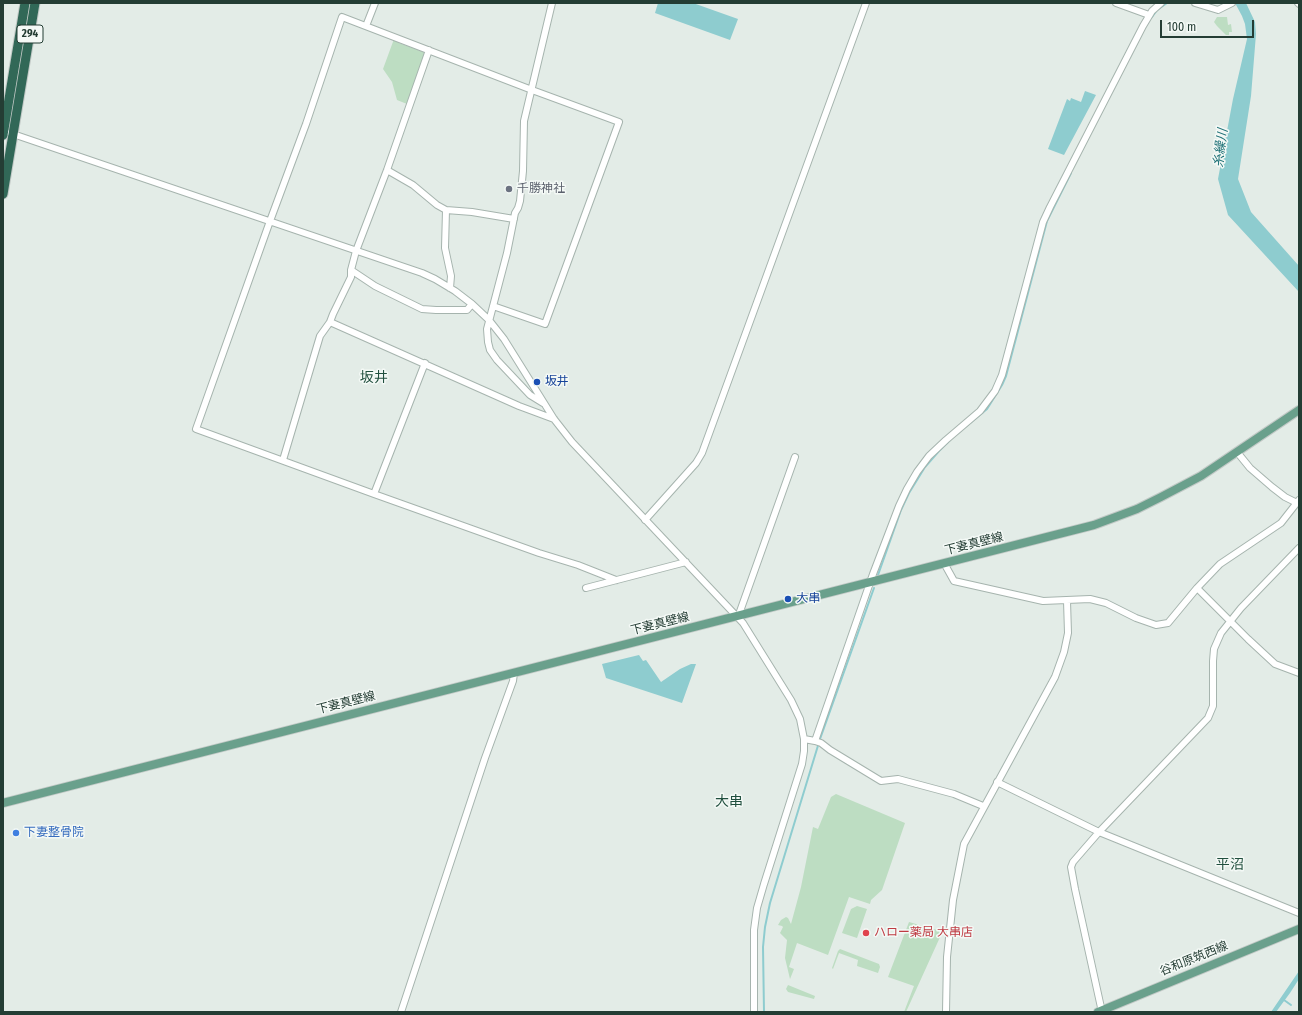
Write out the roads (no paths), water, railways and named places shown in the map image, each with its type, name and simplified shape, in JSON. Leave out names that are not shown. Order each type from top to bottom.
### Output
[{"type":"highway","name":"294","points":[[3,132],[25,3]]},
{"type":"highway","name":"294","points":[[3,194],[35,3]]},
{"type":"main road","name":"下妻真壁線","points":[[3,803],[738,617],[1094,525],[1167,495],[1201,476],[1299,410]]},
{"type":"main road","name":"谷和原筑西線","points":[[1101,1012],[1299,929]]},
{"type":"street","points":[[366,26],[374,3]]},
{"type":"street","points":[[544,404],[530,395],[497,360],[490,350],[487,329],[515,213],[518,208],[522,191],[524,148],[523,128],[552,3]]},
{"type":"street","points":[[645,520],[696,463],[702,453],[866,3]]},
{"type":"street","points":[[1116,3],[1149,15]]},
{"type":"street","points":[[818,742],[870,582],[899,506],[917,472],[935,450],[980,411],[995,391],[1003,369],[1043,222],[1149,15],[1161,3]]},
{"type":"street","points":[[1195,3],[1218,10],[1229,5]]},
{"type":"street","points":[[493,306],[545,324],[619,122],[342,18],[306,124],[196,429],[539,553],[578,565],[616,580]]},
{"type":"street","points":[[283,460],[320,336],[330,322],[351,277],[351,270],[356,251],[387,170],[429,50]]},
{"type":"street","points":[[3,132],[13,134],[270,221],[422,274],[450,288],[472,304],[489,320],[504,339],[554,419],[572,442],[588,461],[686,562],[745,626],[791,700],[802,725],[804,739],[802,764],[757,908],[754,930],[754,1012]]},
{"type":"street","points":[[387,170],[413,185],[437,205],[446,210],[514,218]]},
{"type":"street","points":[[446,210],[445,248],[451,276],[450,288]]},
{"type":"street","points":[[351,270],[375,286],[422,309],[466,310],[472,304]]},
{"type":"street","points":[[330,322],[519,406],[554,419]]},
{"type":"street","points":[[374,494],[425,363]]},
{"type":"street","points":[[944,564],[954,581],[1042,601],[1090,599],[1106,603],[1136,618],[1156,625],[1168,623],[1197,588],[1220,564],[1282,522],[1298,502],[1285,497],[1272,487],[1250,468],[1238,452]]},
{"type":"street","points":[[738,617],[795,457]]},
{"type":"street","points":[[1101,1012],[1072,867],[1073,862],[1099,832],[1208,718],[1213,706],[1214,649],[1221,632],[1229,621],[1299,548]]},
{"type":"street","points":[[586,588],[686,562]]},
{"type":"street","points":[[1197,588],[1229,621],[1275,664],[1299,673]]},
{"type":"street","points":[[946,1012],[947,957],[953,900],[964,844],[1055,677],[1064,652],[1068,633],[1067,601]]},
{"type":"street","points":[[401,1012],[485,758],[513,680],[514,673]]},
{"type":"street","points":[[804,739],[810,739],[818,742],[881,781],[898,779],[954,794],[984,806]]},
{"type":"street","points":[[997,782],[1099,832],[1299,913]]},
{"type":"water","points":[[658,3],[693,3],[738,19],[730,40],[655,13]]},
{"type":"water","points":[[1235,3],[1246,3],[1255,22],[1256,34],[1251,96],[1238,179],[1251,212],[1299,266],[1299,292],[1228,215],[1218,179],[1233,99],[1247,39],[1245,24]]},
{"type":"water","points":[[1085,91],[1096,95],[1064,155],[1048,149],[1067,99],[1070,101],[1071,98],[1081,102]]},
{"type":"water","points":[[639,655],[643,661],[646,660],[661,682],[680,669],[691,664],[696,664],[682,703],[606,678],[602,664]]},
{"type":"water","points":[[1299,971],[1299,979],[1290,993],[1276,1012],[1271,1012]]},
{"type":"waterway","points":[[1152,17],[1157,10],[1167,3]]},
{"type":"waterway","points":[[959,432],[987,409],[1006,376],[1047,221],[1071,173]]},
{"type":"waterway","points":[[878,575],[901,510],[909,493],[925,467],[950,440]]},
{"type":"waterway","points":[[764,1012],[763,947],[770,903],[820,739],[874,588]]},
{"type":"waterway","points":[[1284,1000],[1291,1005]]},
{"type":"place","name":"千勝神社","points":[[509,189]]},
{"type":"place","name":"坂井","points":[[537,382]]},
{"type":"place","name":"大串","points":[[788,599]]},
{"type":"place","name":"下妻整骨院","points":[[16,833]]},
{"type":"place","name":"ハロー薬局 大串店","points":[[866,933]]},
{"type":"district","name":"坂井","points":[[374,378]]},
{"type":"district","name":"大串","points":[[729,802]]},
{"type":"district","name":"平沼","points":[[1230,865]]},
{"type":"water label","name":"糸繰川","points":[[1221,148]]}]
